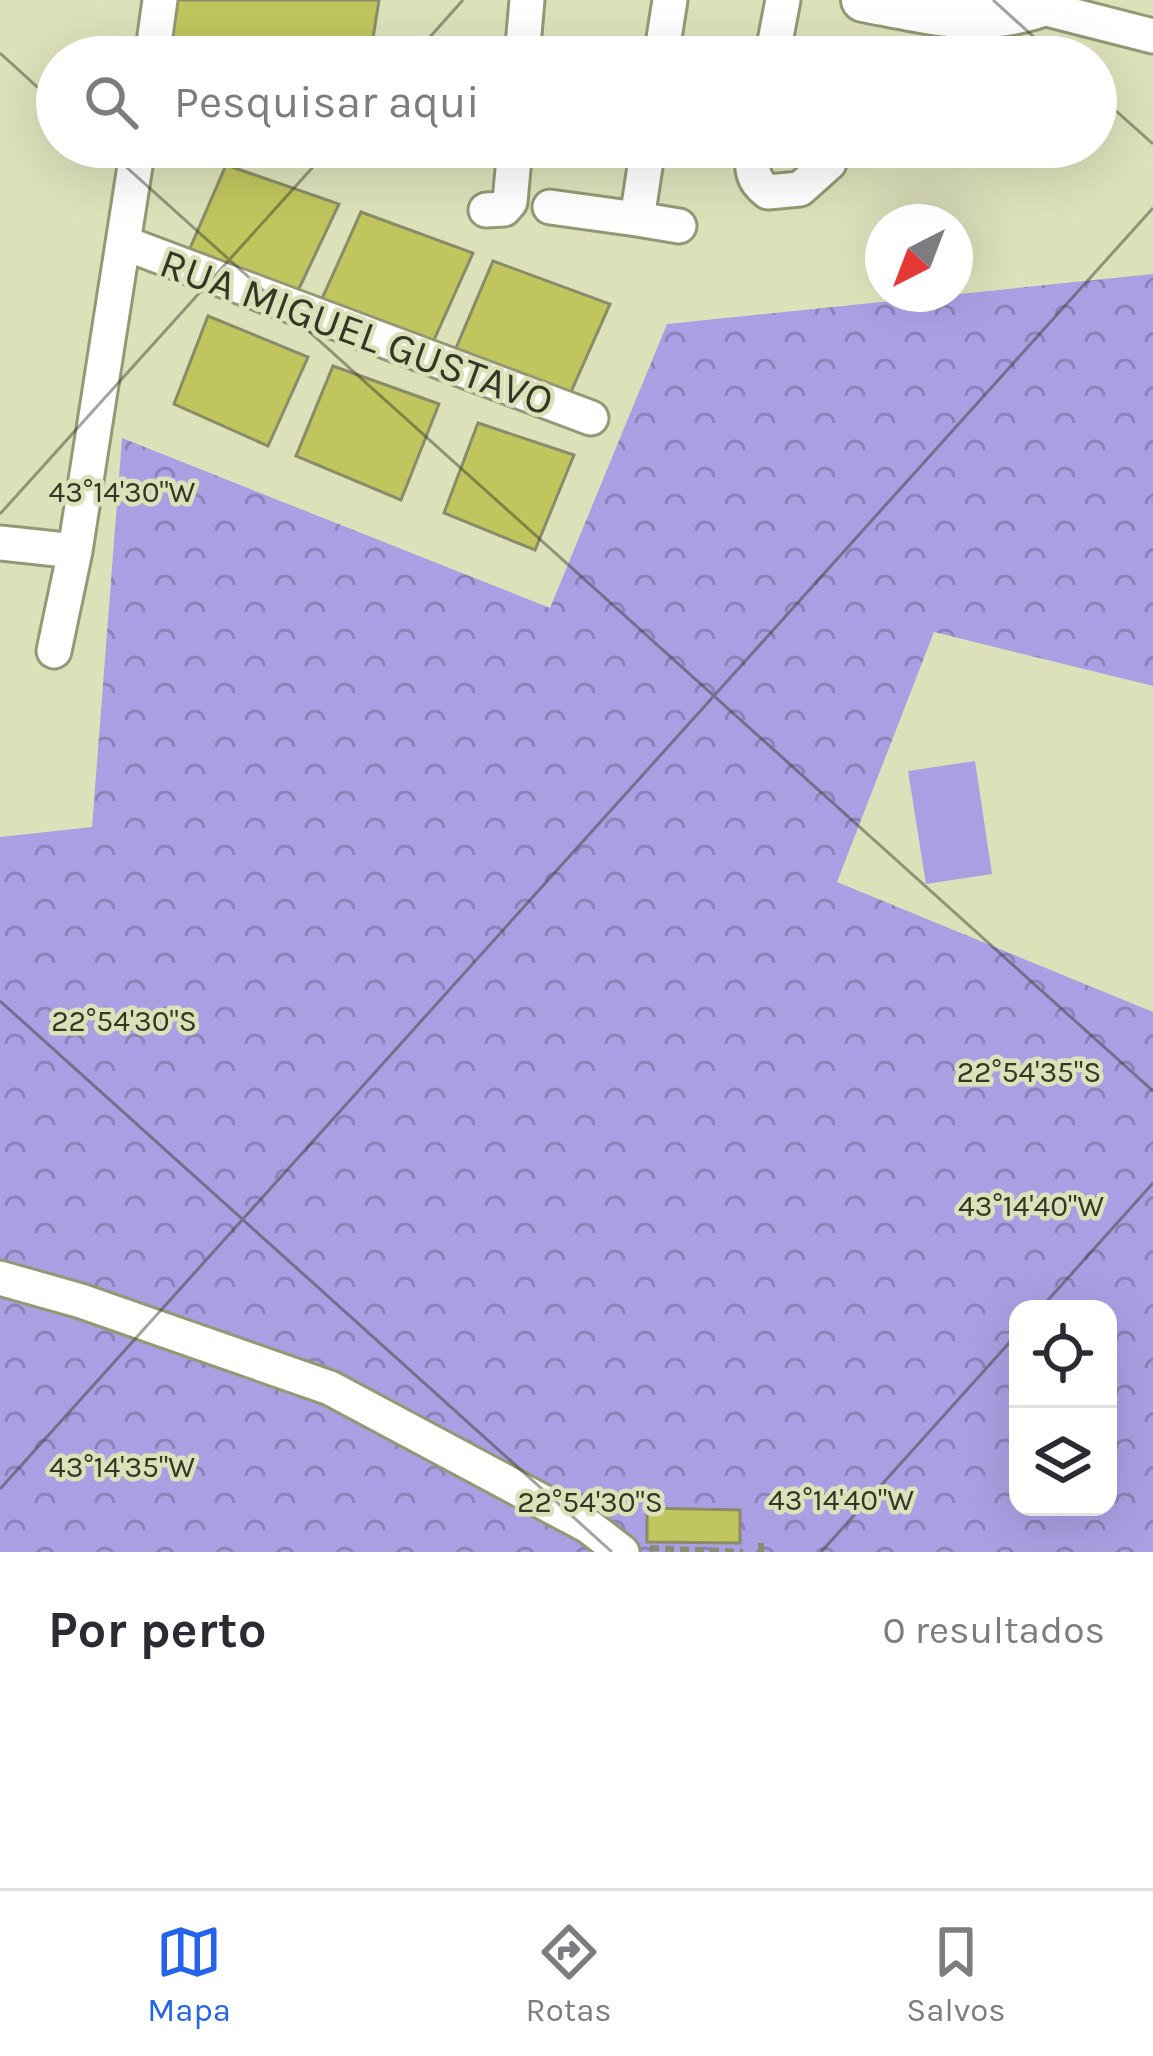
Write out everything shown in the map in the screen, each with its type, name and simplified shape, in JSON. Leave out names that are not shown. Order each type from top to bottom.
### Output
[{"type":"street","points":[[155,36],[160,0]]},
{"type":"street","points":[[524,36],[527,0]]},
{"type":"street","points":[[664,36],[670,0]]},
{"type":"street","points":[[776,36],[784,0]]},
{"type":"street","points":[[863,0],[956,17],[990,18],[1044,2],[1153,36]]},
{"type":"street","points":[[54,651],[75,551],[135,168]]},
{"type":"street","points":[[486,210],[504,208],[510,202],[512,168]]},
{"type":"street","points":[[637,219],[645,168]]},
{"type":"street","points":[[752,168],[758,185],[768,192],[800,189],[824,168]]},
{"type":"street","points":[[550,207],[680,226]]},
{"type":"street","name":"RUA MIGUEL GUSTAVO","points":[[124,243],[591,418]]},
{"type":"street","points":[[0,543],[75,551]]},
{"type":"street","points":[[0,1278],[81,1301],[330,1388],[634,1550]]},
{"type":"path","points":[[634,1550],[742,1552]]},
{"type":"green space","points":[[1153,274],[1153,686],[934,632],[837,882],[1153,1012],[1153,1552],[0,1552],[0,837],[92,827],[122,438],[550,608],[667,324],[865,304],[865,312],[973,312],[973,293]]},
{"type":"green space","points":[[975,761],[992,874],[926,884],[908,771]]},
{"type":"building","points":[[172,0],[379,0],[373,36],[167,36]]},
{"type":"building","points":[[225,168],[339,204],[296,295],[188,253]]},
{"type":"building","points":[[361,212],[473,253],[433,342],[321,301]]},
{"type":"building","points":[[493,261],[610,304],[570,394],[456,348]]},
{"type":"building","points":[[208,316],[308,357],[268,446],[174,404]]},
{"type":"building","points":[[333,366],[439,404],[401,500],[296,456]]},
{"type":"building","points":[[478,423],[574,455],[535,550],[444,513]]},
{"type":"building","points":[[647,1508],[740,1510],[740,1543],[647,1542]]}]
